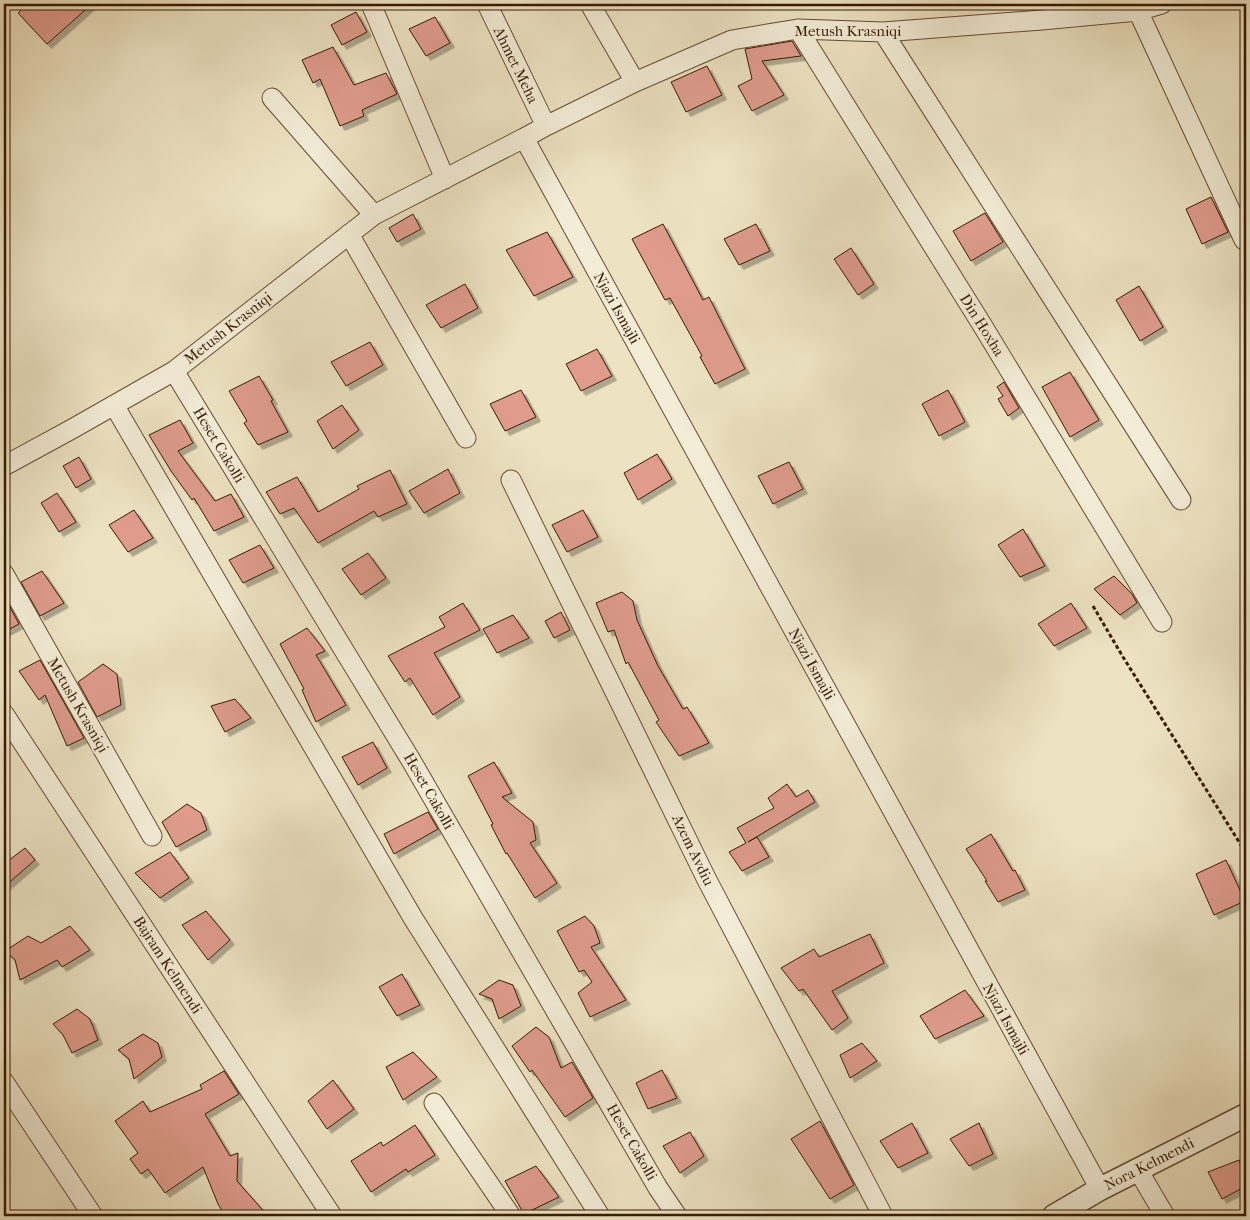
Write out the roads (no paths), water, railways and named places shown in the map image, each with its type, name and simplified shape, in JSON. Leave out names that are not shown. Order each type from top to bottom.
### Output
[{"type":"street","points":[[370,4],[445,179]]},
{"type":"street","name":"Ahmet Meha","points":[[487,4],[546,126]]},
{"type":"street","points":[[590,4],[635,82]]},
{"type":"street","name":"Metush Krasniqi","points":[[4,466],[174,371],[374,215],[635,82],[732,40],[798,29],[883,32],[1042,20],[1138,11],[1162,4]]},
{"type":"street","points":[[1138,11],[1244,240]]},
{"type":"street","name":"Din Hoxha","points":[[798,29],[979,320],[1162,622]]},
{"type":"street","points":[[883,32],[1181,500]]},
{"type":"street","points":[[272,98],[374,215]]},
{"type":"street","name":"Njazi Ismajli","points":[[524,138],[1100,1189]]},
{"type":"street","points":[[349,234],[466,438]]},
{"type":"street","name":"Heset Cakolli","points":[[174,371],[412,762],[658,1188],[677,1216]]},
{"type":"street","points":[[114,405],[414,918],[600,1216]]},
{"type":"street","name":"Azem Avdiu","points":[[511,480],[706,878],[883,1216]]},
{"type":"street","name":"Metush Krasniqi","points":[[4,574],[152,836]]},
{"type":"street","name":"Bajram Kelmendi","points":[[4,714],[332,1216]]},
{"type":"street","points":[[4,1082],[93,1216]]},
{"type":"street","points":[[434,1103],[511,1216]]},
{"type":"street","name":"Nora Kelmendi","points":[[1054,1216],[1100,1189],[1246,1115]]},
{"type":"street","points":[[1138,1170],[1165,1216]]}]
